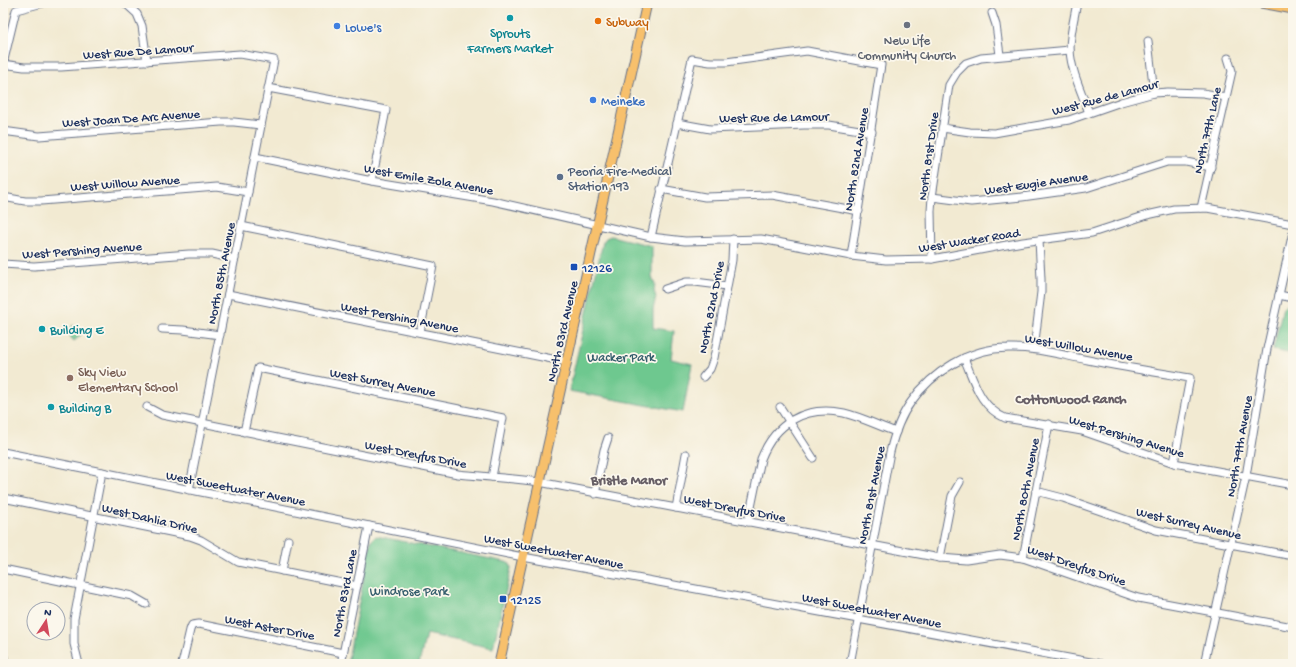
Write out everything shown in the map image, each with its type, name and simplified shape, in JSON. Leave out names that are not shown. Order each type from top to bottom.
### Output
[{"type":"main road","name":"North 83rd Avenue","points":[[499,664],[647,3]]},
{"type":"main road","points":[[1261,3],[1293,9]]},
{"type":"street","points":[[3,64],[16,10],[43,3]]},
{"type":"street","points":[[125,3],[137,14],[142,26],[147,61]]},
{"type":"street","points":[[1077,3],[1070,50],[1076,75],[1089,113]]},
{"type":"street","points":[[992,13],[996,25],[1000,55],[1070,50]]},
{"type":"street","points":[[1148,41],[1154,93]]},
{"type":"street","name":"North 82nd Avenue","points":[[677,122],[692,58],[710,62],[726,62],[807,51],[881,65],[872,132],[851,256]]},
{"type":"street","name":"West Rue De Lamour","points":[[3,64],[49,68],[240,54],[274,60]]},
{"type":"street","name":"North 81st Drive","points":[[932,259],[932,197],[949,84],[957,72],[966,63],[981,58],[1000,55]]},
{"type":"street","name":"North 79th Lane","points":[[1202,208],[1232,71],[1228,58]]},
{"type":"street","name":"North 85th Avenue","points":[[189,490],[274,60]]},
{"type":"street","points":[[268,88],[386,110],[372,181]]},
{"type":"street","name":"West Rue de Lamour","points":[[942,128],[970,132],[994,133],[1069,120],[1121,102],[1154,93],[1181,91],[1226,97]]},
{"type":"street","name":"West Joan De Arc Avenue","points":[[3,131],[39,136],[220,122],[234,122],[261,126]]},
{"type":"street","points":[[651,237],[677,122]]},
{"type":"street","name":"West Rue de Lamour","points":[[677,122],[710,129],[829,125],[872,132]]},
{"type":"street","name":"West Emile Zola Avenue","points":[[255,157],[372,181],[486,199],[598,225]]},
{"type":"street","name":"West Eugie Avenue","points":[[932,197],[971,202],[1022,197],[1086,188],[1167,162],[1186,162],[1211,166]]},
{"type":"street","name":"West Willow Avenue","points":[[3,197],[25,201],[217,187],[248,192]]},
{"type":"street","points":[[662,189],[705,197],[772,195],[859,211]]},
{"type":"street","name":"West Wacker Road","points":[[598,225],[651,237],[685,241],[733,239],[770,240],[851,256],[897,260],[932,259],[1039,240],[1092,233],[1147,214],[1164,210],[1202,208],[1293,224]]},
{"type":"street","points":[[241,226],[433,266],[420,332]]},
{"type":"street","name":"North 79th Avenue","points":[[1204,664],[1246,476],[1267,349],[1293,232]]},
{"type":"street","name":"North 82nd Drive","points":[[703,377],[710,369],[714,358],[732,260],[733,239]]},
{"type":"street","points":[[1034,349],[1041,278],[1039,240]]},
{"type":"street","name":"West Pershing Avenue","points":[[3,264],[34,266],[190,254],[212,254],[235,259]]},
{"type":"street","points":[[665,289],[686,282],[727,286]]},
{"type":"street","name":"West Pershing Avenue","points":[[228,294],[567,362]]},
{"type":"street","points":[[1279,295],[1293,298]]},
{"type":"street","points":[[162,329],[220,335]]},
{"type":"street","name":"West Willow Avenue","points":[[964,358],[981,352],[997,349],[1034,349],[1190,378],[1174,463]]},
{"type":"street","name":"West Pershing Avenue","points":[[964,358],[978,392],[989,408],[1005,418],[1049,424],[1088,433],[1174,463],[1293,485]]},
{"type":"street","name":"North 81st Avenue","points":[[850,664],[890,452],[896,432],[910,403],[925,385],[943,370],[964,358]]},
{"type":"street","name":"West Surrey Avenue","points":[[244,432],[258,368],[504,418],[492,477]]},
{"type":"street","name":"West Dreyfus Drive","points":[[147,406],[162,415],[458,474],[540,482],[595,494],[940,558],[966,560],[1000,555],[1023,558],[1138,598],[1293,627]]},
{"type":"street","points":[[780,407],[813,458]]},
{"type":"street","points":[[748,522],[760,459],[764,450],[775,435],[789,421],[816,411],[835,412],[850,415],[896,432]]},
{"type":"street","name":"North 80th Avenue","points":[[1023,558],[1049,424]]},
{"type":"street","points":[[595,494],[608,438]]},
{"type":"street","name":"West Sweetwater Avenue","points":[[3,452],[523,556],[1101,664]]},
{"type":"street","points":[[676,508],[686,454]]},
{"type":"street","points":[[79,664],[74,644],[74,619],[79,585],[102,472]]},
{"type":"street","points":[[940,558],[952,496],[960,482]]},
{"type":"street","name":"West Surrey Avenue","points":[[1036,491],[1063,498],[1156,530],[1293,556]]},
{"type":"street","name":"West Dahlia Drive","points":[[3,498],[190,536],[201,540],[238,562],[357,586]]},
{"type":"street","name":"North 83rd Lane","points":[[341,664],[369,526]]},
{"type":"street","points":[[282,571],[288,540]]},
{"type":"street","points":[[3,569],[132,596],[146,604]]},
{"type":"street","name":"West Aster Drive","points":[[182,664],[192,626],[198,624],[343,653]]},
{"type":"street","points":[[3,652],[5,664]]},
{"type":"green space","name":"Wacker Park","points":[[611,236],[652,246],[652,277],[655,284],[654,291],[656,297],[653,309],[653,328],[674,331],[671,359],[692,364],[683,412],[569,391],[603,242],[606,238]]},
{"type":"green space","points":[[1287,303],[1293,304],[1293,354],[1273,350],[1283,307]]},
{"type":"green space","points":[[73,325],[82,334],[74,341],[66,332]]},
{"type":"green space","name":"Windrose Park","points":[[376,536],[510,564],[511,568],[493,648],[426,634],[419,664],[347,664],[371,541]]},
{"type":"place","name":"Sprouts Farmers Market","points":[[510,18]]},
{"type":"place","name":"Subway","points":[[598,21]]},
{"type":"place","name":"New Life Community Church","points":[[907,25]]},
{"type":"place","name":"Lowe's","points":[[337,26]]},
{"type":"place","name":"Meineke","points":[[593,100]]},
{"type":"place","name":"Peoria Fire-Medical Station 193","points":[[560,177]]},
{"type":"place","name":"12126","points":[[574,267]]},
{"type":"place","name":"Building E","points":[[42,329]]},
{"type":"place","name":"Sky View Elementary School","points":[[70,378]]},
{"type":"place","name":"Building B","points":[[51,407]]},
{"type":"place","name":"12125","points":[[503,599]]},
{"type":"district","name":"Cottonwood Ranch","points":[[1071,398]]},
{"type":"district","name":"Bristle Manor","points":[[629,479]]}]
